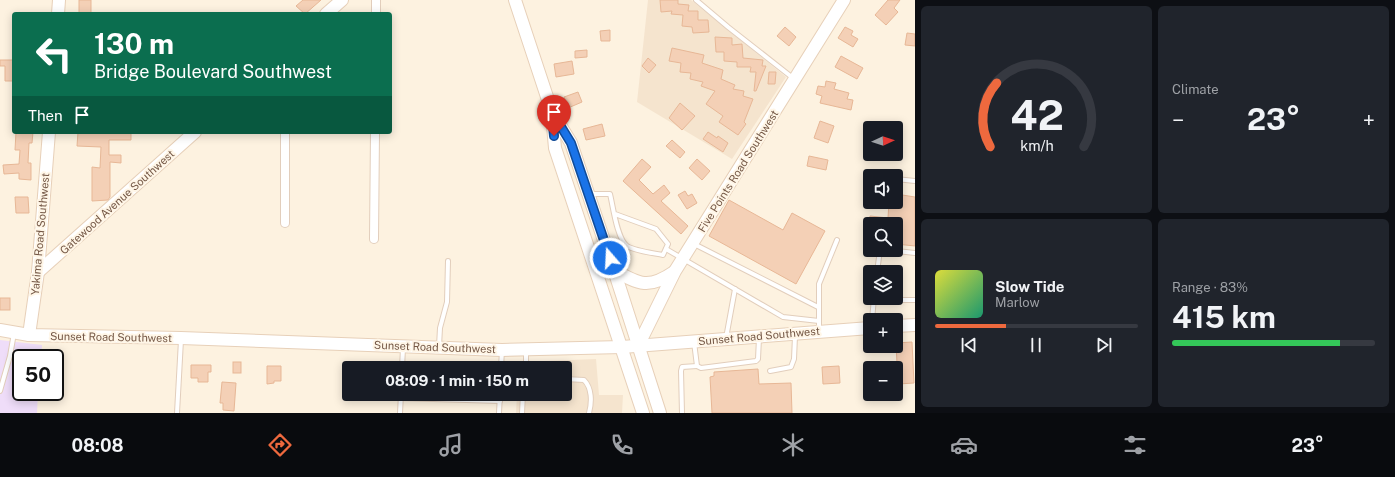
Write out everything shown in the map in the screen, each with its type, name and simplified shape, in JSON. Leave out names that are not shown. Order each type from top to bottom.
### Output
[{"type":"street","points":[[58,12],[59,0]]},
{"type":"street","points":[[328,12],[342,0]]},
{"type":"street","points":[[376,0],[376,12]]},
{"type":"street","points":[[515,0],[552,112],[571,143],[660,413]]},
{"type":"street","name":"Five Points Road Southwest","points":[[638,346],[683,259],[844,0]]},
{"type":"street","points":[[552,112],[555,148],[643,413]]},
{"type":"street","name":"Yakima Road Southwest","points":[[29,335],[38,272],[49,134]]},
{"type":"street","name":"Gatewood Avenue Southwest","points":[[38,272],[193,134]]},
{"type":"street","points":[[285,223],[286,134]]},
{"type":"street","points":[[374,239],[375,134]]},
{"type":"street","points":[[614,270],[632,280],[644,284],[661,281],[676,271]]},
{"type":"street","points":[[903,326],[915,325]]},
{"type":"street","name":"Sunset Road Southwest","points":[[0,330],[29,335],[181,338],[526,350],[622,347],[726,339],[795,333],[818,326],[863,328]]},
{"type":"lane","points":[[696,0],[755,50],[795,80]]},
{"type":"lane","points":[[903,180],[915,181]]},
{"type":"lane","points":[[588,195],[610,194],[621,241],[628,247],[663,255],[668,244],[656,229],[615,214]]},
{"type":"lane","points":[[666,249],[782,317],[818,326],[819,284],[837,240]]},
{"type":"lane","points":[[692,244],[818,307]]},
{"type":"lane","points":[[903,252],[915,253]]},
{"type":"lane","points":[[439,346],[440,328],[447,302],[448,260]]},
{"type":"lane","points":[[726,339],[735,289]]},
{"type":"lane","points":[[903,300],[915,300]]},
{"type":"lane","points":[[0,391],[10,356],[14,332]]},
{"type":"lane","points":[[770,371],[791,367],[794,358],[795,333]]},
{"type":"lane","points":[[682,413],[682,367],[697,366],[701,368],[756,361],[758,359],[759,336]]},
{"type":"lane","points":[[177,413],[181,338]]},
{"type":"lane","points":[[694,341],[697,366]]},
{"type":"lane","points":[[402,361],[403,346]]},
{"type":"lane","points":[[501,361],[502,350]]},
{"type":"lane","points":[[526,350],[526,361]]},
{"type":"lane","points":[[572,379],[584,380],[588,384],[590,391],[589,413]]},
{"type":"lane","points":[[400,401],[400,413]]},
{"type":"lane","points":[[499,413],[500,401]]},
{"type":"lane","points":[[522,413],[523,401]]},
{"type":"shaded area","points":[[648,0],[691,0],[786,77],[732,159],[637,102]]},
{"type":"shaded area","points":[[0,340],[42,345],[42,349],[12,349],[12,401],[38,401],[37,413],[0,413]]},
{"type":"shaded area","points":[[596,359],[599,395],[623,395],[622,413],[516,413],[517,401],[572,401],[572,361],[544,361]]},
{"type":"building","points":[[79,0],[91,0],[91,12],[79,12]]},
{"type":"building","points":[[303,0],[321,0],[307,12],[303,12],[296,6]]},
{"type":"building","points":[[660,0],[678,0],[678,4],[689,5],[688,11],[698,11],[698,20],[708,20],[709,32],[693,33],[692,27],[682,26],[683,15],[671,14],[672,11],[661,12]]},
{"type":"building","points":[[888,0],[900,0],[894,8],[898,12],[886,25],[875,15]]},
{"type":"building","points":[[785,27],[796,37],[789,46],[777,36]]},
{"type":"building","points":[[845,27],[853,31],[851,35],[858,39],[853,47],[838,38]]},
{"type":"building","points":[[610,30],[610,41],[601,41],[600,31]]},
{"type":"building","points":[[907,33],[915,34],[915,46],[905,45]]},
{"type":"building","points":[[715,37],[732,38],[732,45],[742,44],[743,58],[763,60],[762,66],[766,66],[756,91],[754,91],[756,72],[750,72],[751,67],[737,67],[737,62],[724,61],[724,52],[716,52]]},
{"type":"building","points":[[672,48],[704,55],[702,63],[723,70],[721,79],[735,85],[733,89],[744,91],[743,96],[753,99],[744,122],[746,124],[738,135],[719,122],[723,116],[706,104],[715,91],[701,86],[703,82],[690,79],[691,73],[680,72],[681,63],[669,61]]},
{"type":"building","points":[[587,50],[587,57],[575,58],[575,51]]},
{"type":"building","points":[[841,56],[863,68],[857,79],[835,67]]},
{"type":"building","points":[[648,58],[656,65],[649,73],[642,66]]},
{"type":"building","points":[[0,60],[12,60],[12,81],[5,81],[5,66],[0,66]]},
{"type":"building","points":[[572,61],[574,74],[556,77],[554,64]]},
{"type":"building","points":[[769,72],[776,72],[775,84],[768,84]]},
{"type":"building","points":[[826,81],[836,83],[834,89],[849,93],[847,99],[853,100],[851,110],[820,103],[822,96],[816,94],[818,86],[825,87]]},
{"type":"building","points":[[578,92],[582,102],[568,108],[564,97]]},
{"type":"building","points":[[680,103],[695,116],[682,130],[669,118]]},
{"type":"building","points":[[820,121],[834,126],[828,143],[814,138]]},
{"type":"building","points":[[602,124],[605,136],[586,140],[583,129]]},
{"type":"building","points":[[708,132],[717,138],[718,136],[728,143],[723,152],[703,139]]},
{"type":"building","points":[[16,134],[33,134],[32,143],[29,143],[28,163],[31,163],[31,180],[19,179],[19,173],[4,174],[3,165],[19,164],[20,150],[15,150]]},
{"type":"building","points":[[78,134],[131,134],[131,140],[109,140],[109,155],[121,155],[121,163],[110,162],[110,197],[108,200],[92,201],[92,167],[100,168],[101,147],[77,146]]},
{"type":"building","points":[[672,140],[685,152],[680,158],[666,146]]},
{"type":"building","points":[[809,156],[828,160],[826,170],[807,166]]},
{"type":"building","points":[[642,159],[651,167],[639,180],[653,194],[664,185],[670,193],[661,201],[688,226],[681,234],[623,181]]},
{"type":"building","points":[[697,159],[710,171],[702,180],[689,168]]},
{"type":"building","points":[[685,191],[688,196],[692,194],[697,203],[687,209],[678,195]]},
{"type":"building","points":[[903,195],[915,197],[915,246],[903,245],[903,217],[888,217],[889,209],[903,209]]},
{"type":"building","points":[[15,197],[28,197],[29,213],[16,213]]},
{"type":"building","points":[[729,200],[783,230],[792,213],[825,231],[796,284],[709,236]]},
{"type":"building","points":[[0,298],[10,298],[10,310],[0,310]]},
{"type":"building","points":[[912,342],[914,383],[903,384],[903,361],[897,361],[896,353],[903,353],[903,343]]},
{"type":"building","points":[[233,362],[241,362],[241,373],[233,373]]},
{"type":"building","points":[[191,365],[211,365],[211,372],[208,372],[208,382],[198,382],[198,378],[191,378]]},
{"type":"building","points":[[267,366],[281,366],[281,381],[274,381],[274,383],[267,384]]},
{"type":"building","points":[[839,366],[840,383],[823,384],[822,367]]},
{"type":"building","points":[[758,369],[759,384],[791,383],[792,413],[712,413],[710,377],[714,376],[714,372]]},
{"type":"building","points":[[222,382],[236,383],[234,411],[223,410],[223,403],[220,403]]},
{"type":"route","points":[[554,136],[552,112],[571,143],[610,258]]}]
